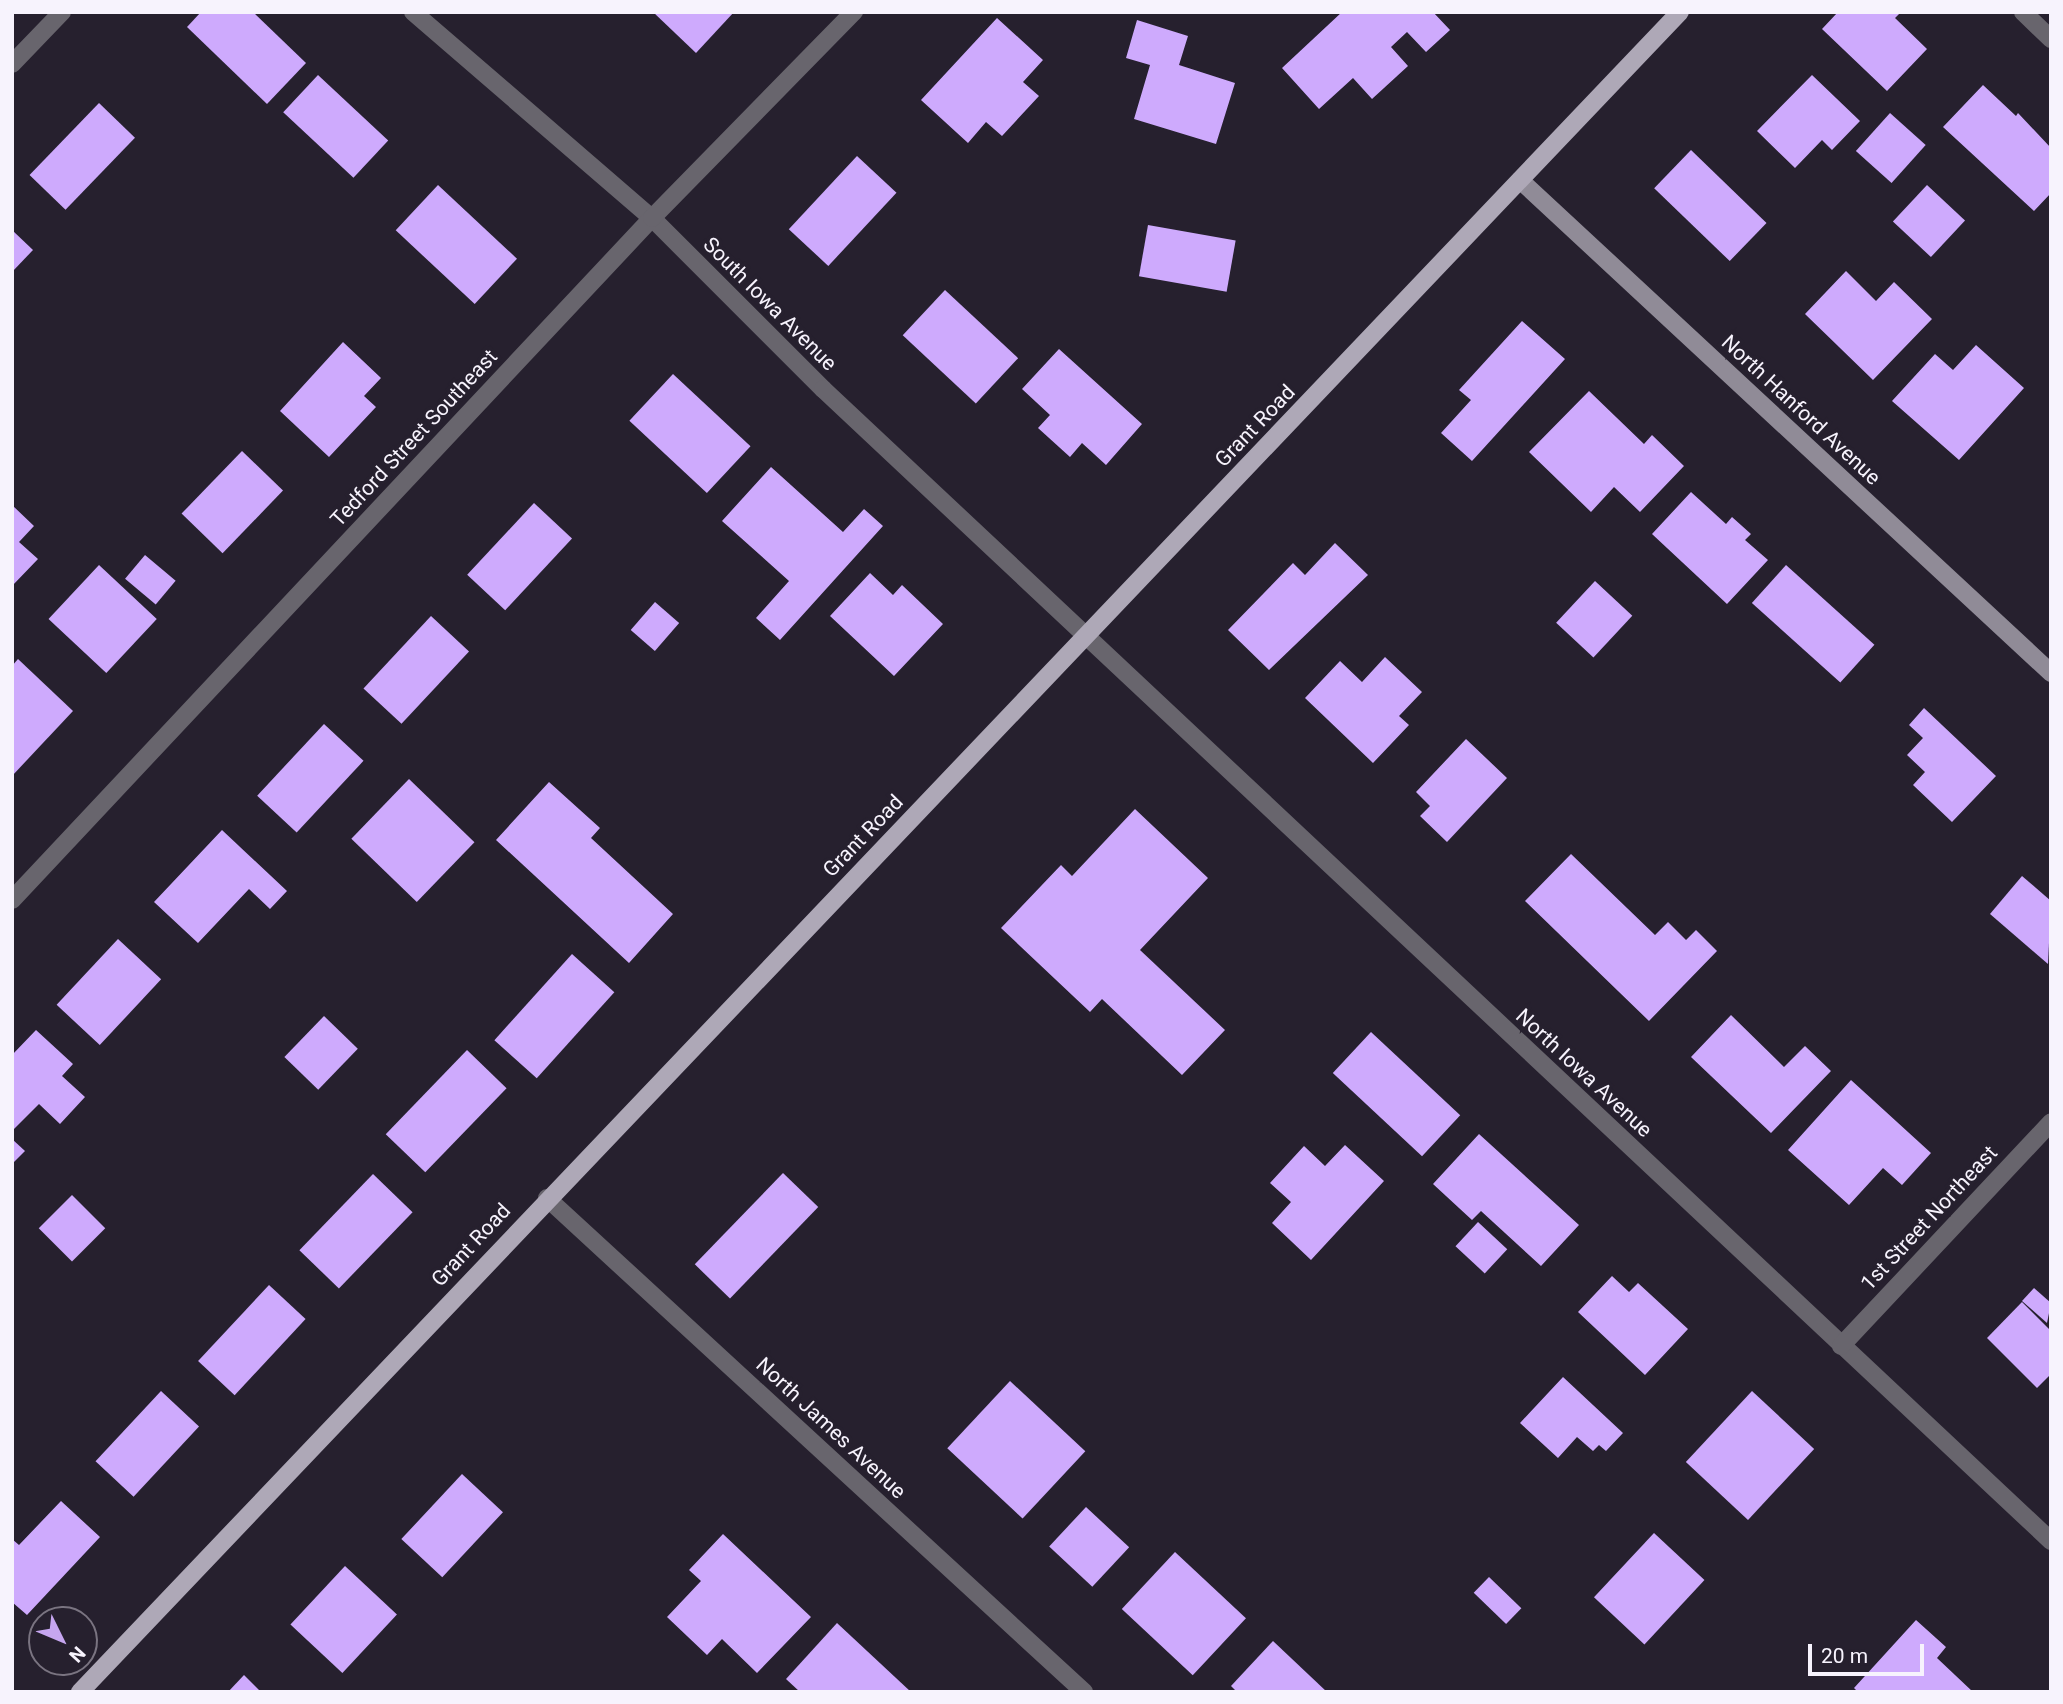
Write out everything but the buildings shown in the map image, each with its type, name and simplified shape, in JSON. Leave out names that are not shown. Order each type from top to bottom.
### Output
[{"type":"main road","name":"Grant Road","points":[[80,1692],[547,1198],[1680,12]]},
{"type":"street","points":[[12,64],[62,12]]},
{"type":"street","name":"South Iowa Avenue","points":[[413,12],[652,218],[823,389],[1086,636]]},
{"type":"street","name":"Tedford Street Southeast","points":[[12,900],[652,218],[854,12]]},
{"type":"street","points":[[2023,12],[2051,39]]},
{"type":"street","name":"North Hanford Avenue","points":[[1520,180],[2051,673]]},
{"type":"street","name":"North Iowa Avenue","points":[[1086,636],[2051,1541]]},
{"type":"street","name":"1st Street Northeast","points":[[1841,1346],[2051,1122]]},
{"type":"street","name":"North James Avenue","points":[[547,1198],[1084,1692]]}]
